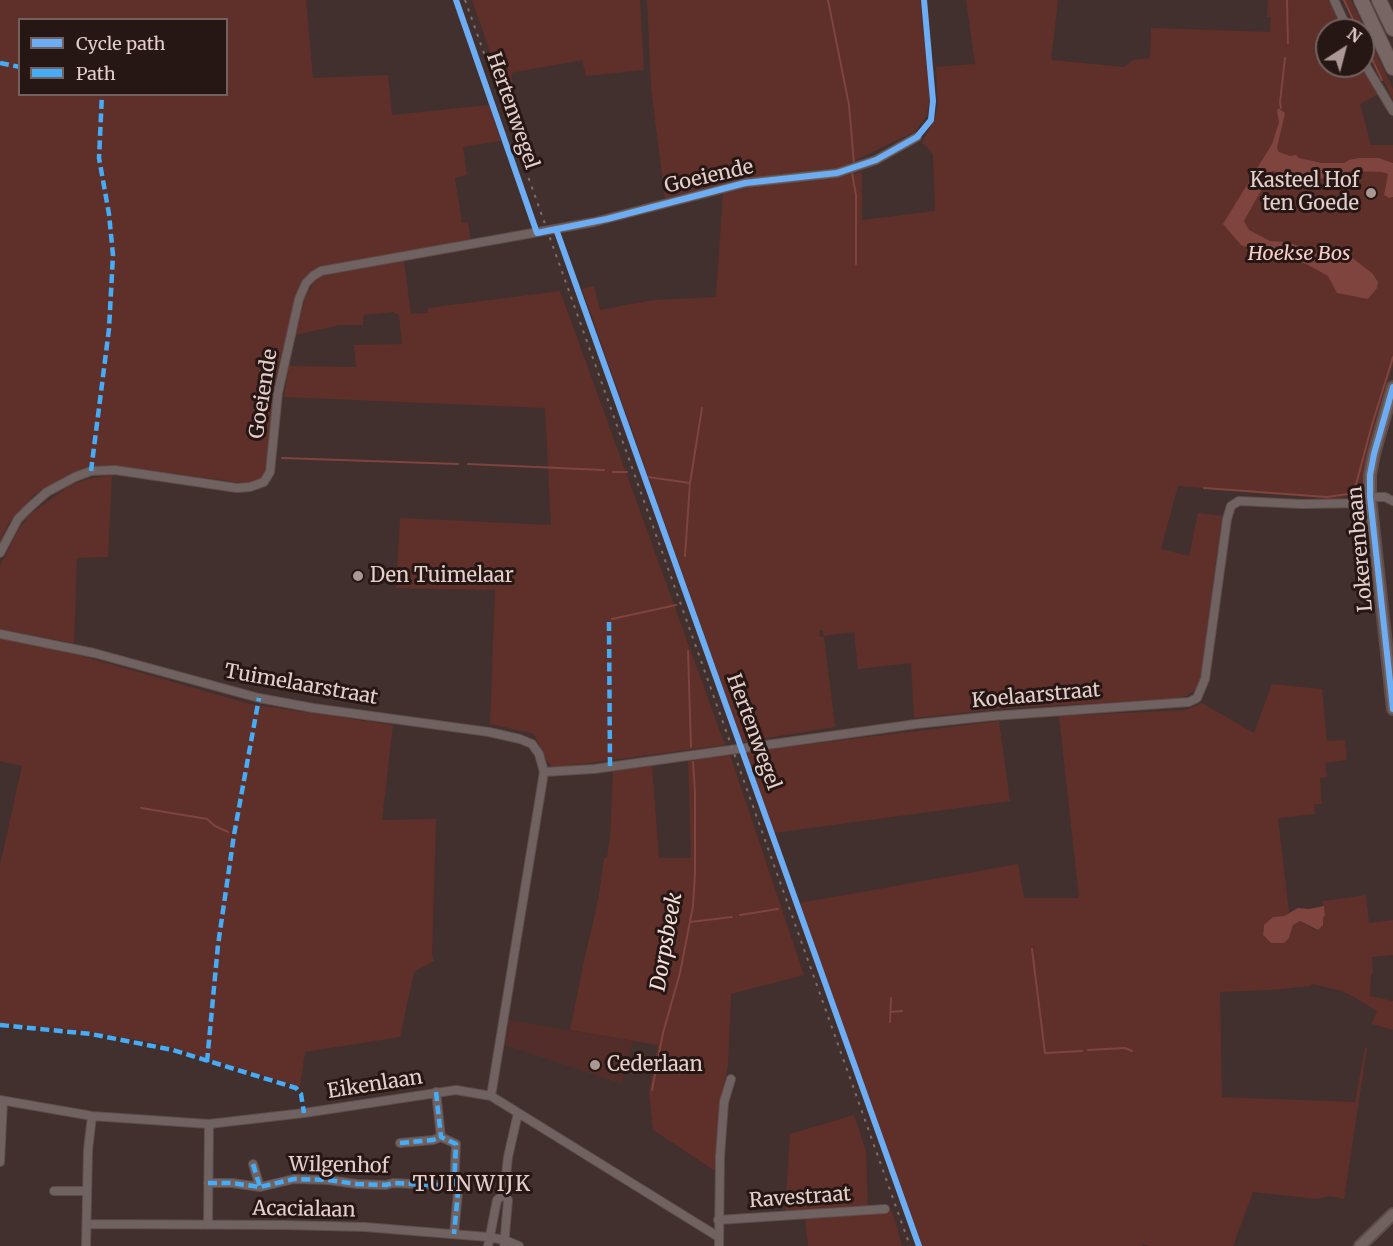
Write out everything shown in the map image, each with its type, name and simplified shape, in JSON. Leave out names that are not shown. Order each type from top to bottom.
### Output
[{"type":"highway","points":[[1361,0],[1393,68]]},
{"type":"highway","points":[[1379,0],[1393,29]]},
{"type":"street","points":[[1334,0],[1342,18]]},
{"type":"street","points":[[1373,78],[1393,111]]},
{"type":"street","name":"Goeiende","points":[[0,553],[18,519],[30,507],[47,492],[91,471],[115,470],[237,488],[264,483],[270,472],[278,393],[299,299],[306,283],[321,272],[594,222],[745,183],[837,173],[876,160],[917,137]]},
{"type":"street","name":"Lokerenbaan","points":[[1393,387],[1370,475],[1393,709]]},
{"type":"street","name":"Koelaarstraat","points":[[544,772],[594,769],[916,724],[992,716],[1189,702],[1197,698],[1204,679],[1227,519],[1232,506],[1239,501],[1302,504],[1371,500],[1385,497],[1393,501]]},
{"type":"street","name":"Tuimelaarstraat","points":[[0,633],[94,652],[259,698],[313,708],[458,727],[520,739],[532,744],[539,754],[544,772]]},
{"type":"street","points":[[491,1096],[544,772]]},
{"type":"street","points":[[719,1246],[717,1236],[724,1102],[731,1079]]},
{"type":"street","name":"Eikenlaan","points":[[2,1101],[92,1116],[209,1124],[304,1113],[456,1090],[491,1096],[717,1236]]},
{"type":"street","points":[[436,1092],[441,1137],[456,1144],[454,1186],[458,1192],[454,1234]]},
{"type":"street","points":[[0,1162],[2,1101]]},
{"type":"street","points":[[505,1243],[508,1200],[504,1194],[508,1157],[518,1113]]},
{"type":"street","points":[[86,1246],[88,1150],[92,1116]]},
{"type":"street","points":[[208,1225],[209,1124]]},
{"type":"street","name":"Wilgenhof","points":[[400,1143],[433,1140],[441,1137]]},
{"type":"street","points":[[253,1164],[260,1187]]},
{"type":"street","name":"Wilgenhof","points":[[208,1183],[232,1183],[260,1187],[294,1179],[357,1184],[454,1186]]},
{"type":"street","points":[[54,1191],[87,1191]]},
{"type":"street","points":[[488,1242],[497,1200],[504,1194]]},
{"type":"street","name":"Ravestraat","points":[[718,1220],[885,1209]]},
{"type":"street","points":[[1360,1246],[1393,1214]]},
{"type":"street","name":"Acacialaan","points":[[87,1224],[365,1227],[454,1234],[519,1246]]},
{"type":"shaded area","points":[[1278,108],[1285,113],[1277,148],[1279,152],[1322,163],[1344,163],[1359,158],[1378,158],[1393,163],[1393,197],[1389,198],[1384,195],[1388,174],[1382,172],[1350,171],[1339,178],[1316,179],[1272,171],[1244,221],[1249,230],[1270,241],[1288,242],[1304,248],[1312,255],[1323,252],[1351,257],[1372,273],[1378,282],[1377,288],[1368,299],[1337,293],[1328,276],[1294,259],[1275,256],[1259,247],[1254,250],[1241,245],[1223,224],[1272,144],[1279,122]]},
{"type":"shaded area","points":[[1324,906],[1323,925],[1318,930],[1300,921],[1293,925],[1289,938],[1284,943],[1271,943],[1263,935],[1264,925],[1273,917],[1284,916],[1298,908],[1309,909]]},
{"type":"shaded area","name":"Cederlaan","points":[[509,1020],[633,1041],[622,1084],[505,1045]]},
{"type":"green space","points":[[0,0],[306,0],[313,78],[388,75],[392,115],[489,105],[501,141],[463,147],[467,175],[455,178],[462,223],[468,222],[471,240],[325,266],[315,269],[304,281],[292,312],[277,373],[265,474],[259,482],[249,484],[114,465],[97,466],[83,469],[34,495],[9,523],[0,542]]},
{"type":"green space","points":[[472,0],[640,0],[644,70],[586,76],[582,60],[511,73],[515,99],[507,100]]},
{"type":"green space","points":[[647,0],[920,0],[930,95],[927,115],[916,131],[842,167],[743,179],[665,198],[651,88]]},
{"type":"green space","name":"Hoekse Bos","points":[[966,0],[1058,0],[1051,60],[1124,67],[1133,60],[1150,58],[1151,28],[1270,32],[1271,17],[1267,17],[1268,0],[1328,0],[1337,18],[1315,18],[1315,78],[1369,78],[1379,94],[1360,104],[1371,145],[1393,145],[1393,365],[1383,397],[1363,484],[1354,496],[1329,499],[1178,486],[1161,549],[1189,556],[1198,513],[1222,516],[1200,682],[1196,689],[1188,695],[1176,699],[1007,708],[914,718],[911,663],[858,669],[854,632],[824,636],[823,630],[819,631],[820,637],[824,637],[835,727],[742,742],[582,289],[594,286],[600,310],[653,300],[716,297],[723,193],[862,172],[862,220],[935,211],[933,154],[922,142],[934,121],[938,106],[936,67],[975,64]]},
{"type":"green space","points":[[1345,0],[1351,0],[1359,18],[1354,18]]},
{"type":"green space","points":[[1375,51],[1393,89],[1393,100],[1375,62]]},
{"type":"green space","points":[[404,261],[411,314],[428,313],[428,308],[560,291],[725,745],[552,766],[547,762],[534,734],[490,724],[495,590],[396,588],[400,518],[551,525],[545,408],[284,397],[289,366],[356,367],[354,345],[402,344],[399,315],[393,312],[364,315],[363,325],[340,325],[296,335],[305,298],[316,279]]},
{"type":"green space","points":[[112,475],[108,557],[77,558],[74,643],[0,629],[0,566],[29,515],[69,486],[88,479]]},
{"type":"green space","points":[[0,638],[68,652],[250,704],[393,725],[382,820],[436,819],[432,954],[434,961],[414,972],[400,1037],[305,1052],[300,1087],[160,1044],[86,1031],[0,1023],[0,865],[22,766],[0,761]]},
{"type":"green space","points":[[1272,684],[1322,689],[1327,741],[1345,740],[1347,760],[1325,763],[1327,777],[1320,778],[1322,804],[1314,804],[1315,814],[1278,818],[1289,912],[1284,916],[1273,917],[1263,931],[1263,935],[1266,939],[1289,938],[1293,925],[1300,921],[1316,931],[1323,925],[1325,915],[1323,901],[1366,895],[1369,923],[1393,920],[1393,955],[1372,957],[1373,973],[1371,974],[1370,996],[1393,1001],[1393,1030],[1372,1024],[1377,1011],[1354,997],[1342,991],[1312,984],[1311,986],[1271,990],[1220,992],[1222,1097],[1355,1102],[1365,1048],[1367,1048],[1344,1199],[1330,1196],[1317,1199],[1253,1192],[1233,1246],[1150,1246],[1143,1244],[1142,1246],[920,1246],[800,903],[1018,864],[1024,898],[1079,898],[1059,716],[1186,710],[1202,703],[1254,733]]},
{"type":"green space","points":[[999,721],[1010,801],[774,833],[745,752]]},
{"type":"green space","points":[[730,755],[804,975],[731,994],[728,1065],[720,1105],[715,1171],[653,1130],[649,1093],[658,1045],[570,1030],[598,901],[604,858],[607,858],[613,771],[652,766],[659,858],[691,858],[688,761]]},
{"type":"green space","points":[[854,1115],[866,1151],[868,1213],[892,1211],[902,1246],[808,1246],[805,1218],[785,1213],[790,1134]]},
{"type":"waterway","points":[[828,0],[849,105],[854,164]]},
{"type":"waterway","points":[[1287,0],[1288,43]]},
{"type":"waterway","points":[[1344,0],[1352,18]]},
{"type":"waterway","points":[[1281,108],[1285,58]]},
{"type":"waterway","points":[[1375,65],[1382,80]]},
{"type":"waterway","points":[[852,173],[856,195],[856,264]]},
{"type":"waterway","points":[[1204,488],[1327,497],[1348,494],[1354,489],[1357,481],[1393,357]]},
{"type":"waterway","points":[[685,556],[690,483],[702,408]]},
{"type":"waterway","points":[[282,458],[458,464]]},
{"type":"waterway","points":[[468,464],[604,470]]},
{"type":"waterway","points":[[613,472],[627,472]]},
{"type":"waterway","points":[[648,477],[690,483]]},
{"type":"waterway","points":[[612,619],[676,605]]},
{"type":"waterway","name":"Dorpsbeek","points":[[688,651],[691,747]]},
{"type":"waterway","name":"Dorpsbeek","points":[[652,1090],[663,1033],[680,973],[693,906],[695,873],[693,762]]},
{"type":"waterway","points":[[141,808],[207,819],[228,832]]},
{"type":"waterway","points":[[740,915],[778,909]]},
{"type":"waterway","points":[[690,922],[732,917]]},
{"type":"waterway","points":[[1032,949],[1045,1053],[1082,1051]]},
{"type":"waterway","points":[[890,1022],[891,998]]},
{"type":"waterway","points":[[891,1012],[902,1011]]},
{"type":"waterway","points":[[1088,1050],[1125,1048],[1132,1051]]},
{"type":"railway","points":[[465,0],[910,1246]]},
{"type":"marked path","points":[[0,63],[18,67]]},
{"type":"marked path","points":[[91,471],[109,329],[113,255],[109,214],[99,158],[102,96]]},
{"type":"marked path","points":[[609,622],[610,767]]},
{"type":"marked path","points":[[207,1062],[218,945],[234,835],[259,698]]},
{"type":"marked path","points":[[0,1025],[91,1034],[173,1050],[296,1088],[301,1094],[304,1113]]},
{"type":"marked path","points":[[436,1092],[441,1137],[456,1144],[454,1186],[458,1192],[454,1234]]},
{"type":"marked path","points":[[400,1143],[433,1140],[441,1137]]},
{"type":"marked path","points":[[253,1164],[260,1187]]},
{"type":"marked path","points":[[208,1183],[232,1183],[260,1187],[294,1179],[357,1184],[454,1186]]},
{"type":"cycle path","name":"Hertenwegel","points":[[456,0],[537,233],[607,219],[745,183],[837,173],[876,160],[917,137],[931,120],[933,101],[924,0]]},
{"type":"cycle path","name":"Hertenwegel","points":[[556,229],[919,1246]]},
{"type":"cycle path","points":[[1393,387],[1370,475],[1370,497],[1393,709]]},
{"type":"place","name":"Kasteel Hof ten Goede","points":[[1371,193]]},
{"type":"place","name":"Den Tuimelaar","points":[[358,576]]},
{"type":"place","name":"Cederlaan","points":[[595,1065]]},
{"type":"district","name":"TUINWIJK","points":[[472,1185]]}]
